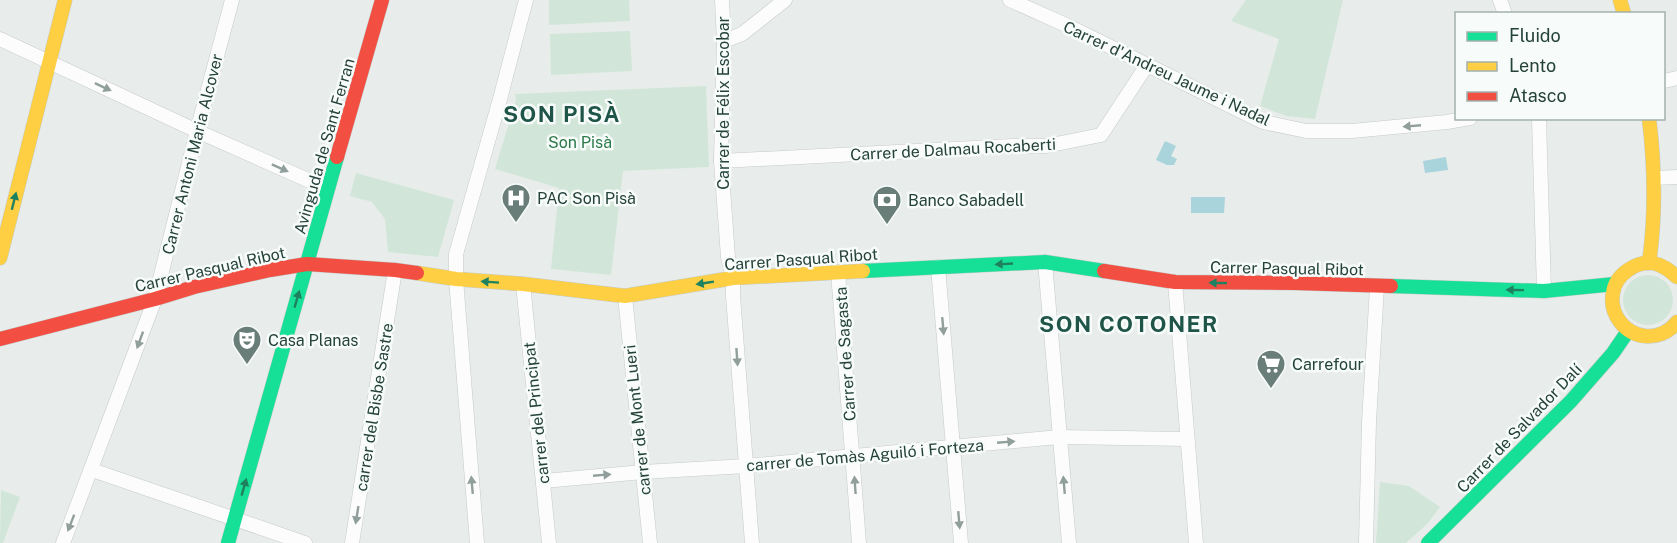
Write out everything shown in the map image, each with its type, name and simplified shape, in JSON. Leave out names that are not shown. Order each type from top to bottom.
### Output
[{"type":"street","points":[[1,252],[65,0]]},
{"type":"street","name":"Carrer Antoni Maria Alcover","points":[[63,543],[155,299],[232,0]]},
{"type":"street","name":"Avinguda de Sant Ferran","points":[[228,543],[382,0]]},
{"type":"street","points":[[477,543],[456,279],[456,254],[526,0]]},
{"type":"street","name":"Carrer de Félix Escobar","points":[[722,0],[721,161],[728,257],[733,278],[752,543]]},
{"type":"street","points":[[723,41],[742,34],[785,0]]},
{"type":"street","name":"Carrer d'Andreu Jaume i Nadal","points":[[1010,0],[1263,122],[1306,131],[1352,131],[1458,120]]},
{"type":"street","points":[[0,39],[328,189]]},
{"type":"street","name":"Carrer de Dalmau Rocaberti","points":[[721,161],[1046,146],[1101,135],[1147,65]]},
{"type":"street","points":[[1539,120],[1544,291]]},
{"type":"street","points":[[1648,120],[1654,178],[1652,248],[1649,263]]},
{"type":"street","points":[[1654,178],[1677,177]]},
{"type":"street","points":[[1045,262],[1069,543]]},
{"type":"street","name":"Carrer Pasqual Ribot","points":[[0,339],[194,287],[307,264],[395,270],[456,279],[625,296],[733,278],[1045,262],[1175,282],[1295,283],[1544,291],[1615,284]]},
{"type":"street","points":[[1677,277],[1662,265],[1639,264],[1629,268],[1621,275],[1612,294],[1614,315],[1620,324],[1639,335],[1651,337],[1663,334],[1677,322]]},
{"type":"street","points":[[938,267],[961,543]]},
{"type":"street","name":"carrer del Bisbe Sastre","points":[[352,543],[395,270]]},
{"type":"street","name":"Carrer de Sagasta","points":[[838,272],[859,543]]},
{"type":"street","points":[[1175,282],[1196,543]]},
{"type":"street","name":"carrer del Principat","points":[[523,284],[549,543]]},
{"type":"street","points":[[1366,543],[1369,422],[1377,287]]},
{"type":"street","name":"carrer de Mont Lueri","points":[[625,296],[650,543]]},
{"type":"street","name":"Carrer de Salvador Dalí","points":[[1428,543],[1571,401],[1613,353],[1628,330]]},
{"type":"street","name":"carrer de Tomàs Aguiló i Forteza","points":[[544,481],[746,466],[1059,437],[1187,439]]},
{"type":"street","points":[[92,470],[305,543]]},
{"type":"green space","points":[[549,0],[629,0],[630,21],[549,25]]},
{"type":"green space","points":[[1246,0],[1343,0],[1315,119],[1286,116],[1260,106],[1279,39],[1231,21]]},
{"type":"green space","points":[[630,31],[632,71],[551,75],[550,34]]},
{"type":"green space","name":"Son Pisà","points":[[706,86],[709,167],[623,171],[611,275],[551,269],[559,188],[495,169],[516,100],[515,94]]},
{"type":"green space","points":[[356,173],[454,200],[438,257],[388,252],[385,219],[372,202],[350,196]]},
{"type":"green space","points":[[1648,275],[1662,279],[1669,286],[1673,300],[1669,314],[1662,321],[1648,325],[1634,321],[1627,314],[1623,300],[1627,286],[1634,279]]},
{"type":"green space","points":[[1380,482],[1409,486],[1440,507],[1428,523],[1406,543],[1376,543]]},
{"type":"green space","points":[[1,490],[20,497],[3,543],[0,543]]},
{"type":"water","points":[[1165,141],[1176,146],[1171,156],[1177,159],[1174,165],[1167,165],[1156,160]]},
{"type":"water","points":[[1446,157],[1448,170],[1425,173],[1423,161]]},
{"type":"water","points":[[1191,197],[1225,197],[1224,213],[1191,213]]},
{"type":"traffic: fast","points":[[228,543],[337,157]]},
{"type":"traffic: fast","points":[[863,271],[1045,262],[1104,271]]},
{"type":"traffic: fast","points":[[1391,286],[1544,291],[1615,284]]},
{"type":"traffic: fast","points":[[1428,543],[1571,401],[1613,353],[1628,331]]},
{"type":"traffic: slow","points":[[0,258],[65,0]]},
{"type":"traffic: slow","points":[[1620,0],[1623,12]]},
{"type":"traffic: slow","points":[[1649,120],[1654,191],[1649,263]]},
{"type":"traffic: slow","points":[[1677,277],[1657,264],[1640,264],[1627,270],[1618,280],[1612,301],[1620,321],[1637,334],[1659,335],[1677,322]]},
{"type":"traffic: slow","points":[[417,273],[625,296],[733,278],[863,271]]},
{"type":"traffic: jam","points":[[337,157],[382,0]]},
{"type":"traffic: jam","points":[[0,339],[194,287],[307,264],[417,273]]},
{"type":"traffic: jam","points":[[1104,271],[1175,282],[1391,286]]},
{"type":"place","name":"PAC Son Pisà","points":[[516,224]]},
{"type":"place","name":"Banco Sabadell","points":[[887,226]]},
{"type":"place","name":"Casa Planas","points":[[247,366]]},
{"type":"place","name":"Carrefour","points":[[1271,390]]},
{"type":"district","name":"SON PISÀ","points":[[562,114]]},
{"type":"district","name":"SON COTONER","points":[[1129,324]]}]
